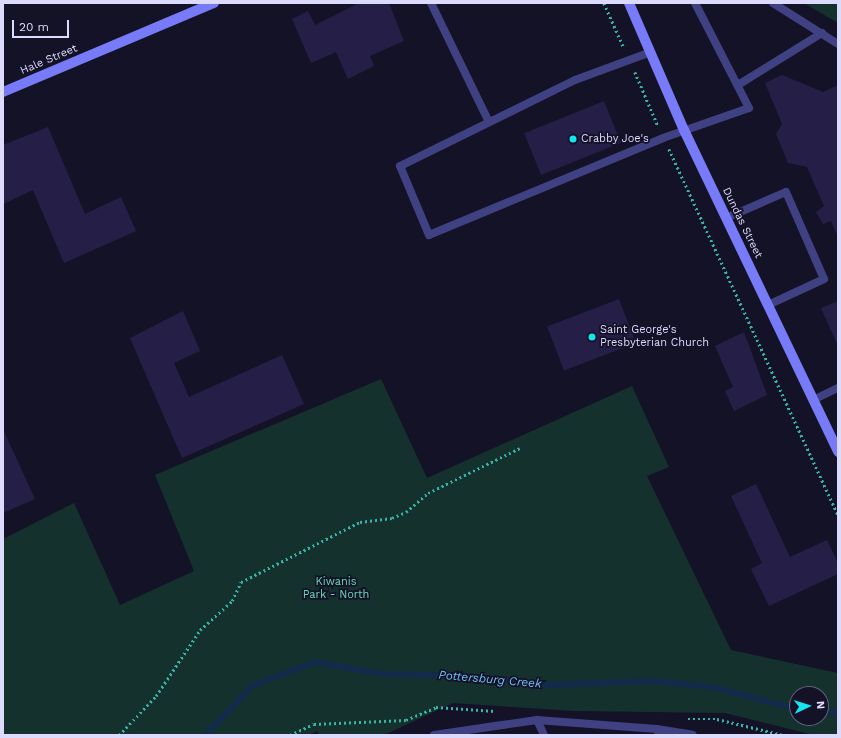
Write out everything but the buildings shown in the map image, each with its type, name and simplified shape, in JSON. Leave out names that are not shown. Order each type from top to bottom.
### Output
[{"type":"main road","name":"Hale Street","points":[[3,92],[214,3]]},
{"type":"main road","name":"Dundas Street","points":[[629,3],[684,130],[838,452]]},
{"type":"lane","points":[[431,3],[489,122]]},
{"type":"lane","points":[[651,52],[575,80],[400,166],[429,235],[663,138],[749,108],[695,3]]},
{"type":"lane","points":[[773,3],[838,44]]},
{"type":"lane","points":[[738,85],[822,34]]},
{"type":"lane","points":[[726,218],[786,192],[824,279],[768,306]]},
{"type":"lane","points":[[813,400],[838,388]]},
{"type":"lane","points":[[537,720],[544,735]]},
{"type":"lane","points":[[434,735],[537,720],[693,735]]},
{"type":"path","points":[[604,3],[663,138],[838,515]]},
{"type":"path","points":[[119,735],[156,696],[200,630],[232,601],[241,582],[360,522],[392,518],[406,512],[428,493],[520,448]]},
{"type":"green space","points":[[804,3],[838,3],[838,23]]},
{"type":"green space","name":"Kiwanis Park - North","points":[[381,379],[427,478],[632,386],[669,467],[647,476],[731,650],[838,673],[838,735],[814,735],[725,713],[574,711],[453,703],[384,735],[319,735],[317,731],[309,735],[3,735],[3,539],[74,503],[120,605],[194,571],[155,475]]},
{"type":"waterway","name":"Pottersburg Creek","points":[[206,735],[252,686],[315,662],[383,674],[468,676],[552,685],[653,681],[713,687],[789,707]]},
{"type":"waterway","name":"Pottersburg Creek","points":[[829,712],[838,713]]},
{"type":"place","name":"Crabby Joe's","points":[[573,139]]},
{"type":"place","name":"Saint George's Presbyterian Church","points":[[592,337]]}]
